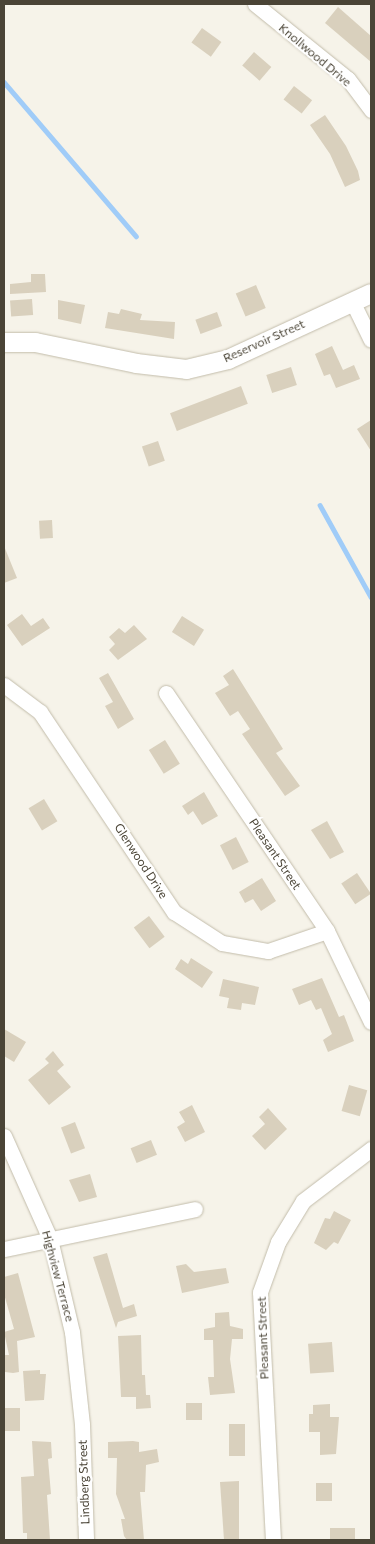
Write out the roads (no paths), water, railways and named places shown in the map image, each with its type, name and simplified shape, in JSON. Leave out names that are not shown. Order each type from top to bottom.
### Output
[{"type":"street","name":"Knollwood Drive","points":[[255,4],[348,79],[371,110]]},
{"type":"street","name":"Reservoir Street","points":[[4,342],[45,343],[136,362],[186,369],[228,359],[371,292]]},
{"type":"street","points":[[352,301],[371,340]]},
{"type":"street","name":"Glenwood Drive","points":[[4,685],[21,695],[40,712],[174,912],[222,943],[268,951],[327,931]]},
{"type":"street","name":"Pleasant Street","points":[[166,693],[327,931],[371,1022]]},
{"type":"street","name":"Highview Terrace","points":[[4,1136],[50,1239],[72,1332],[82,1424]]},
{"type":"street","name":"Pleasant Street","points":[[273,1540],[260,1292],[278,1242],[303,1201],[371,1149]]},
{"type":"street","points":[[4,1249],[195,1209]]},
{"type":"street","name":"Lindberg Street","points":[[82,1424],[86,1540]]},
{"type":"waterway","points":[[4,82],[136,236]]},
{"type":"waterway","points":[[320,505],[371,597]]}]
